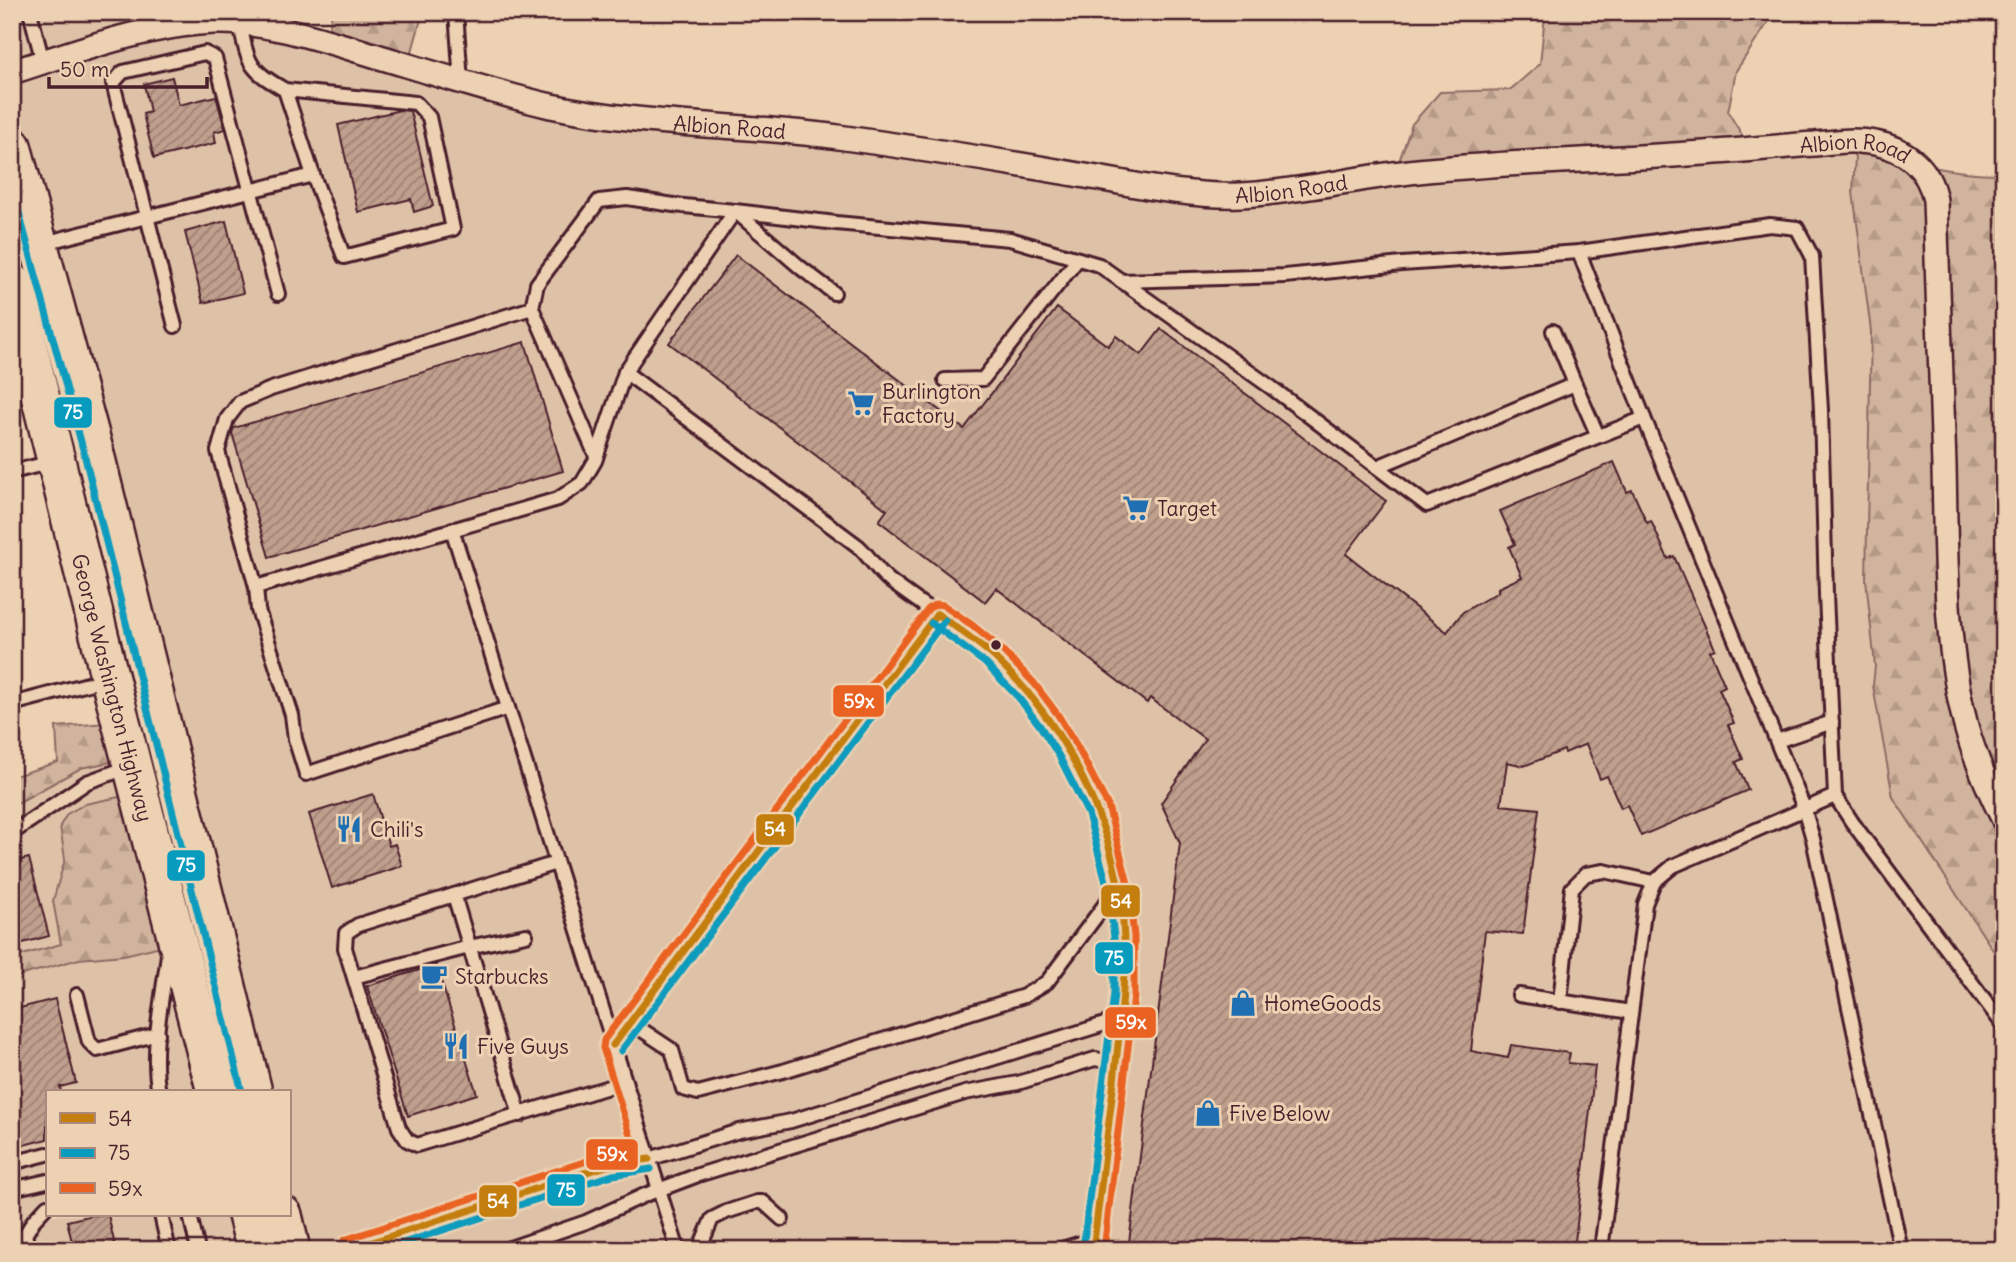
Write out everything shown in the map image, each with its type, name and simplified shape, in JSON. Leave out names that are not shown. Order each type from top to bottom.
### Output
[{"type":"main road","name":"George Washington Highway","points":[[12,146],[97,463],[253,1090]]},
{"type":"main road","name":"George Washington Highway","points":[[14,296],[215,1090]]},
{"type":"main road","points":[[247,1216],[256,1250]]},
{"type":"main road","points":[[283,1216],[291,1250]]},
{"type":"street","name":"Albion Road","points":[[12,72],[97,44],[180,26],[240,23],[309,36],[461,82],[552,106],[651,121],[813,134],[1203,194],[1266,193],[1458,167],[1821,144],[1864,142],[1884,145],[1903,153],[1923,169],[1929,178],[1935,200],[1952,650],[1966,727],[1977,760],[2004,820]]},
{"type":"lane","points":[[30,12],[43,62]]},
{"type":"lane","points":[[456,12],[461,82]]},
{"type":"lane","points":[[240,23],[246,53],[252,66],[262,77],[285,90],[416,103],[429,117],[453,229],[344,257],[285,90]]},
{"type":"lane","points":[[175,326],[113,83],[123,72],[205,53],[215,58],[278,294]]},
{"type":"lane","points":[[40,244],[313,175]]},
{"type":"lane","points":[[596,456],[532,308],[537,284],[599,201],[626,198],[836,223],[1010,239],[1099,265],[1272,388],[1427,505],[1643,418]]},
{"type":"lane","points":[[735,211],[834,293]]},
{"type":"lane","points":[[256,587],[558,499],[582,483],[596,456],[625,372],[735,211]]},
{"type":"lane","points":[[1121,281],[1285,276],[1402,264],[1579,252],[1770,225],[1797,228],[1812,256],[1821,410],[1835,796],[2004,1026]]},
{"type":"lane","points":[[1579,252],[1643,418],[1804,808],[1813,839],[1901,1250]]},
{"type":"lane","points":[[945,380],[984,379],[1078,259]]},
{"type":"lane","points":[[508,708],[306,774],[295,739],[292,715],[258,610],[256,587],[218,451],[227,419],[240,402],[271,388],[532,308]]},
{"type":"lane","points":[[1553,331],[1598,436]]},
{"type":"lane","points":[[625,372],[858,546],[887,579],[992,655],[1026,690],[1049,720],[1098,810],[1118,887],[1124,936],[1124,995],[1094,1244],[1058,1250]]},
{"type":"lane","points":[[1377,467],[1575,384]]},
{"type":"lane","points":[[12,472],[56,462]]},
{"type":"lane","points":[[452,529],[678,1250]]},
{"type":"lane","points":[[613,1045],[937,614]]},
{"type":"lane","points":[[12,704],[110,678]]},
{"type":"lane","points":[[1777,741],[1832,722]]},
{"type":"lane","points":[[12,833],[87,782],[132,766]]},
{"type":"lane","points":[[1601,1250],[1645,904],[1654,882],[1680,862],[1835,796]]},
{"type":"lane","points":[[556,863],[358,925],[346,933],[345,948],[400,1128],[407,1140],[417,1145],[625,1082]]},
{"type":"lane","points":[[1560,1002],[1572,888],[1586,874],[1604,871],[1654,882]]},
{"type":"lane","points":[[630,1022],[672,1050],[683,1089],[698,1093],[783,1071],[1024,996],[1047,982],[1118,887]]},
{"type":"lane","points":[[454,895],[520,1115]]},
{"type":"lane","points":[[159,1090],[156,1074],[158,1034],[172,919]]},
{"type":"lane","points":[[354,976],[526,935]]},
{"type":"lane","points":[[76,995],[89,1042],[97,1050],[158,1034]]},
{"type":"lane","points":[[1519,995],[1631,1013]]},
{"type":"lane","points":[[347,1250],[601,1168],[649,1159],[739,1131],[791,1121],[1121,1018]]},
{"type":"lane","points":[[504,1250],[594,1219],[659,1189],[698,1175],[965,1093],[1018,1083],[1095,1059],[1116,1063]]},
{"type":"lane","points":[[12,1163],[46,1154]]},
{"type":"lane","points":[[12,1189],[46,1181]]},
{"type":"lane","points":[[699,1247],[712,1219],[726,1212],[763,1202],[782,1219]]},
{"type":"lane","points":[[29,1250],[25,1235],[46,1207]]},
{"type":"lane","points":[[161,1216],[169,1250]]},
{"type":"lane","points":[[190,1216],[198,1250]]},
{"type":"shaded area","points":[[12,12],[215,12],[503,96],[1237,200],[1324,187],[1848,145],[1855,157],[1853,192],[1871,331],[1866,579],[1875,666],[1873,687],[1893,797],[2004,967],[2004,1250],[288,1250],[290,1090],[248,1090],[12,177]]},
{"type":"shaded area","points":[[126,759],[135,792],[60,826],[65,859],[53,901],[61,944],[12,958],[12,806],[81,768]]},
{"type":"shaded area","points":[[169,944],[209,1090],[46,1090],[46,1216],[241,1216],[250,1250],[12,1250],[12,978],[79,959],[124,955]]},
{"type":"green space","points":[[332,12],[423,12],[408,66],[328,37]]},
{"type":"green space","points":[[1550,12],[1775,12],[1736,71],[1728,112],[1752,151],[1394,176],[1412,124],[1440,92],[1510,90],[1540,64],[1545,15]]},
{"type":"green space","points":[[1848,145],[1944,169],[2004,174],[2004,967],[1893,797],[1873,686],[1875,666],[1866,579],[1871,331],[1853,192],[1855,157]]},
{"type":"green space","points":[[107,723],[126,759],[81,768],[12,806],[12,777],[58,762],[56,727]]},
{"type":"green space","points":[[134,794],[169,944],[124,955],[79,959],[12,978],[12,958],[61,944],[53,901],[65,859],[60,826],[67,814],[85,804]]},
{"type":"building","points":[[172,77],[179,105],[216,96],[225,129],[214,132],[216,143],[154,158],[143,114],[150,112],[144,84]]},
{"type":"building","points":[[400,110],[410,111],[433,206],[414,212],[411,199],[358,212],[338,125]]},
{"type":"building","points":[[226,221],[243,293],[203,303],[185,232]]},
{"type":"building","points":[[736,255],[964,429],[1057,308],[1108,346],[1116,336],[1141,355],[1161,329],[1386,501],[1346,554],[1447,632],[1463,612],[1498,592],[1498,588],[1522,577],[1509,547],[1515,544],[1500,511],[1614,462],[1627,492],[1632,490],[1647,523],[1651,521],[1668,559],[1674,556],[1715,649],[1710,651],[1725,686],[1719,689],[1734,723],[1728,725],[1743,759],[1736,762],[1748,790],[1641,836],[1627,805],[1621,808],[1607,776],[1600,779],[1586,744],[1524,766],[1507,762],[1501,805],[1539,809],[1523,934],[1485,931],[1471,1051],[1508,1058],[1511,1045],[1570,1053],[1568,1063],[1595,1066],[1574,1250],[1128,1250],[1180,843],[1161,803],[1205,739],[1150,698],[1147,703],[996,588],[985,602],[879,521],[887,510],[669,343]]},
{"type":"building","points":[[525,342],[563,471],[269,557],[232,433],[234,428]]},
{"type":"building","name":"Chili's","points":[[373,794],[389,846],[395,844],[402,866],[332,888],[309,814]]},
{"type":"building","points":[[29,858],[49,936],[12,946],[12,862]]},
{"type":"building","points":[[436,965],[477,1094],[408,1116],[367,986]]},
{"type":"building","points":[[55,999],[76,1083],[60,1087],[61,1090],[46,1090],[46,1139],[12,1148],[12,1010]]},
{"type":"building","points":[[89,1216],[108,1216],[116,1250],[74,1250],[67,1221]]},
{"type":"transit line","name":"75","points":[[12,187],[84,453],[242,1090]]},
{"type":"transit line","name":"59x","points":[[344,1240],[587,1161],[635,1151],[603,1048],[604,1040],[929,608],[937,604],[943,605],[972,625],[1000,648],[1034,683],[1077,746],[1108,806],[1128,884],[1134,936],[1134,996],[1104,1250]]},
{"type":"transit line","name":"54","points":[[937,614],[992,655],[1020,683],[1045,715],[1067,748],[1085,784],[1101,821],[1113,860],[1124,938],[1124,974],[1093,1250]]},
{"type":"transit line","name":"54","points":[[613,1045],[937,614]]},
{"type":"transit line","name":"75","points":[[621,1051],[945,620]]},
{"type":"transit line","name":"75","points":[[931,623],[985,663],[1018,697],[1040,726],[1059,756],[1088,814],[1108,889],[1114,937],[1114,994],[1083,1249]]},
{"type":"transit line","name":"54","points":[[348,1250],[590,1171],[649,1159]]},
{"type":"transit line","name":"75","points":[[382,1250],[593,1181],[651,1169]]},
{"type":"place","name":"Burlington Factory","points":[[861,403]]},
{"type":"place","name":"Target","points":[[1136,508]]},
{"type":"place","name":"Chili's","points":[[349,829]]},
{"type":"place","name":"Starbucks","points":[[434,976]]},
{"type":"place","name":"HomeGoods","points":[[1243,1003]]},
{"type":"place","name":"Five Guys","points":[[456,1046]]},
{"type":"place","name":"Five Below","points":[[1208,1113]]}]
